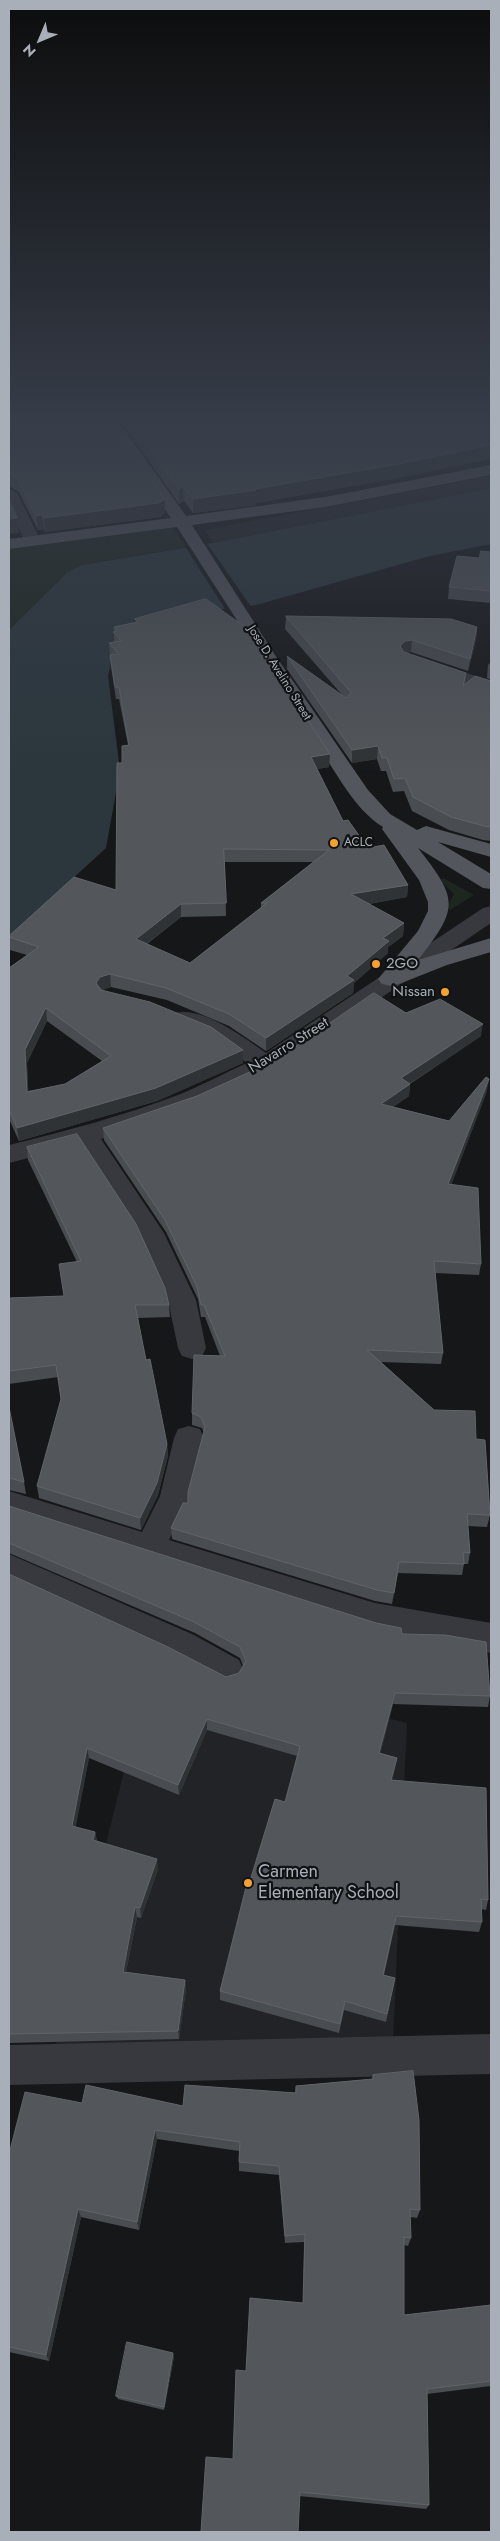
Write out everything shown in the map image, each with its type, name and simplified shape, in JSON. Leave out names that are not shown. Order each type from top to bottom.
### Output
[{"type":"main road","points":[[9,544],[60,538]]},
{"type":"main road","name":"Jose D. Avelino Street","points":[[191,538],[333,756],[361,794],[383,818],[491,883]]},
{"type":"main road","points":[[383,818],[491,851]]},
{"type":"main road","points":[[383,818],[426,876],[439,902],[439,912],[432,926],[390,979]]},
{"type":"main road","points":[[390,979],[439,960],[491,945]]},
{"type":"street","points":[[410,659],[491,687]]},
{"type":"street","name":"Navarro Street","points":[[9,1154],[85,1135],[188,1100],[266,1064],[491,913]]},
{"type":"street","points":[[167,1011],[220,1033],[266,1064]]},
{"type":"street","points":[[85,1135],[151,1233],[182,1300],[192,1348]]},
{"type":"street","points":[[150,1547],[175,1497],[189,1438]]},
{"type":"street","points":[[9,1504],[376,1618],[491,1638]]},
{"type":"street","points":[[9,1568],[182,1646],[226,1671]]},
{"type":"street","points":[[9,2066],[491,2054]]},
{"type":"shaded area","points":[[98,538],[180,538],[187,547],[81,565],[9,630],[9,549]]},
{"type":"shaded area","points":[[210,538],[240,538],[213,543]]},
{"type":"shaded area","points":[[240,538],[491,538],[491,544],[430,556],[256,605],[152,618],[113,654],[108,676],[120,770],[106,848],[9,937],[9,630],[68,572],[82,565]]},
{"type":"shaded area","points":[[443,878],[474,895],[450,910],[447,907],[454,894],[440,880]]},
{"type":"shaded area","name":"Carmen Elementary School","points":[[152,1659],[407,1723],[393,2043],[53,2056]]},
{"type":"pier","points":[[206,542],[252,608],[227,612],[184,545]]},
{"type":"building","points":[[481,551],[491,552],[491,591],[449,587],[457,556],[479,558]]},
{"type":"building","points":[[206,599],[248,629],[330,754],[311,757],[343,821],[348,820],[368,848],[384,845],[408,885],[351,894],[404,923],[383,938],[389,941],[347,976],[354,980],[266,1038],[229,1014],[166,988],[110,974],[100,977],[96,983],[101,990],[150,1002],[211,1027],[243,1050],[156,1088],[17,1128],[9,1110],[9,968],[39,947],[9,936],[74,877],[116,890],[117,763],[122,763],[122,746],[129,745],[119,687],[115,687],[110,655],[119,654],[109,643],[121,641],[113,632],[117,631],[114,627],[138,622],[135,619]],"holes":[[[224,849],[329,850],[261,903],[267,903],[190,963],[136,939],[181,904],[226,903]],[[46,1008],[111,1056],[65,1084],[27,1092],[25,1050]]]},
{"type":"building","points":[[286,616],[451,619],[477,627],[470,659],[412,640],[405,641],[400,646],[404,652],[466,673],[463,686],[475,676],[491,681],[491,827],[451,817],[413,797],[405,778],[394,779],[387,758],[382,758],[378,746],[352,750],[287,656],[346,698],[351,693]]},
{"type":"building","points":[[374,993],[406,1013],[440,999],[483,1024],[401,1078],[410,1084],[381,1104],[449,1121],[486,1077],[489,1079],[448,1184],[478,1188],[481,1264],[434,1261],[443,1353],[367,1350],[434,1410],[475,1411],[476,1439],[485,1440],[490,1515],[467,1514],[470,1553],[463,1552],[464,1564],[399,1562],[394,1593],[377,1590],[171,1528],[183,1503],[188,1503],[188,1492],[205,1427],[201,1417],[192,1413],[194,1355],[225,1356],[204,1305],[201,1305],[197,1287],[165,1220],[103,1128],[197,1096],[276,1060]]},
{"type":"building","points":[[77,1134],[136,1224],[165,1288],[169,1305],[135,1305],[146,1360],[150,1359],[167,1444],[157,1483],[140,1518],[37,1486],[61,1399],[56,1365],[9,1371],[9,1298],[64,1296],[59,1264],[81,1261],[27,1147]]},
{"type":"building","points":[[9,1407],[24,1482],[9,1478]]},
{"type":"building","points":[[9,1506],[376,1623],[401,1628],[402,1634],[445,1635],[486,1642],[490,1696],[395,1693],[379,1753],[397,1758],[391,1780],[486,1788],[488,1900],[481,1899],[482,1922],[396,1916],[383,1975],[395,1978],[387,2014],[345,2001],[340,2024],[220,1991],[247,1883],[249,1884],[275,1799],[285,1802],[300,1746],[207,1719],[178,1785],[87,1748],[72,1826],[95,1832],[93,1840],[157,1859],[140,1908],[135,1907],[123,1972],[185,1980],[178,2031],[9,2034],[9,1574],[168,1647],[226,1677],[239,1673],[246,1661],[240,1647],[194,1622],[9,1543]]},
{"type":"building","points":[[413,2071],[419,2120],[420,2210],[410,2209],[411,2238],[404,2237],[404,2315],[491,2305],[491,2381],[427,2389],[429,2505],[300,2492],[298,2532],[201,2531],[206,2457],[233,2459],[236,2370],[246,2371],[250,2298],[303,2303],[305,2234],[285,2236],[279,2166],[239,2162],[240,2142],[155,2130],[137,2222],[78,2209],[46,2355],[9,2347],[9,2154],[25,2092],[82,2103],[86,2085],[183,2106],[185,2085],[296,2093],[296,2086],[373,2079],[373,2075]]},
{"type":"building","points":[[127,2342],[173,2353],[164,2407],[116,2396]]},
{"type":"place","name":"ACLC","points":[[334,843]]},
{"type":"place","name":"2GO","points":[[376,964]]},
{"type":"place","name":"Nissan","points":[[445,992]]},
{"type":"place","name":"Carmen Elementary School","points":[[248,1883]]}]
